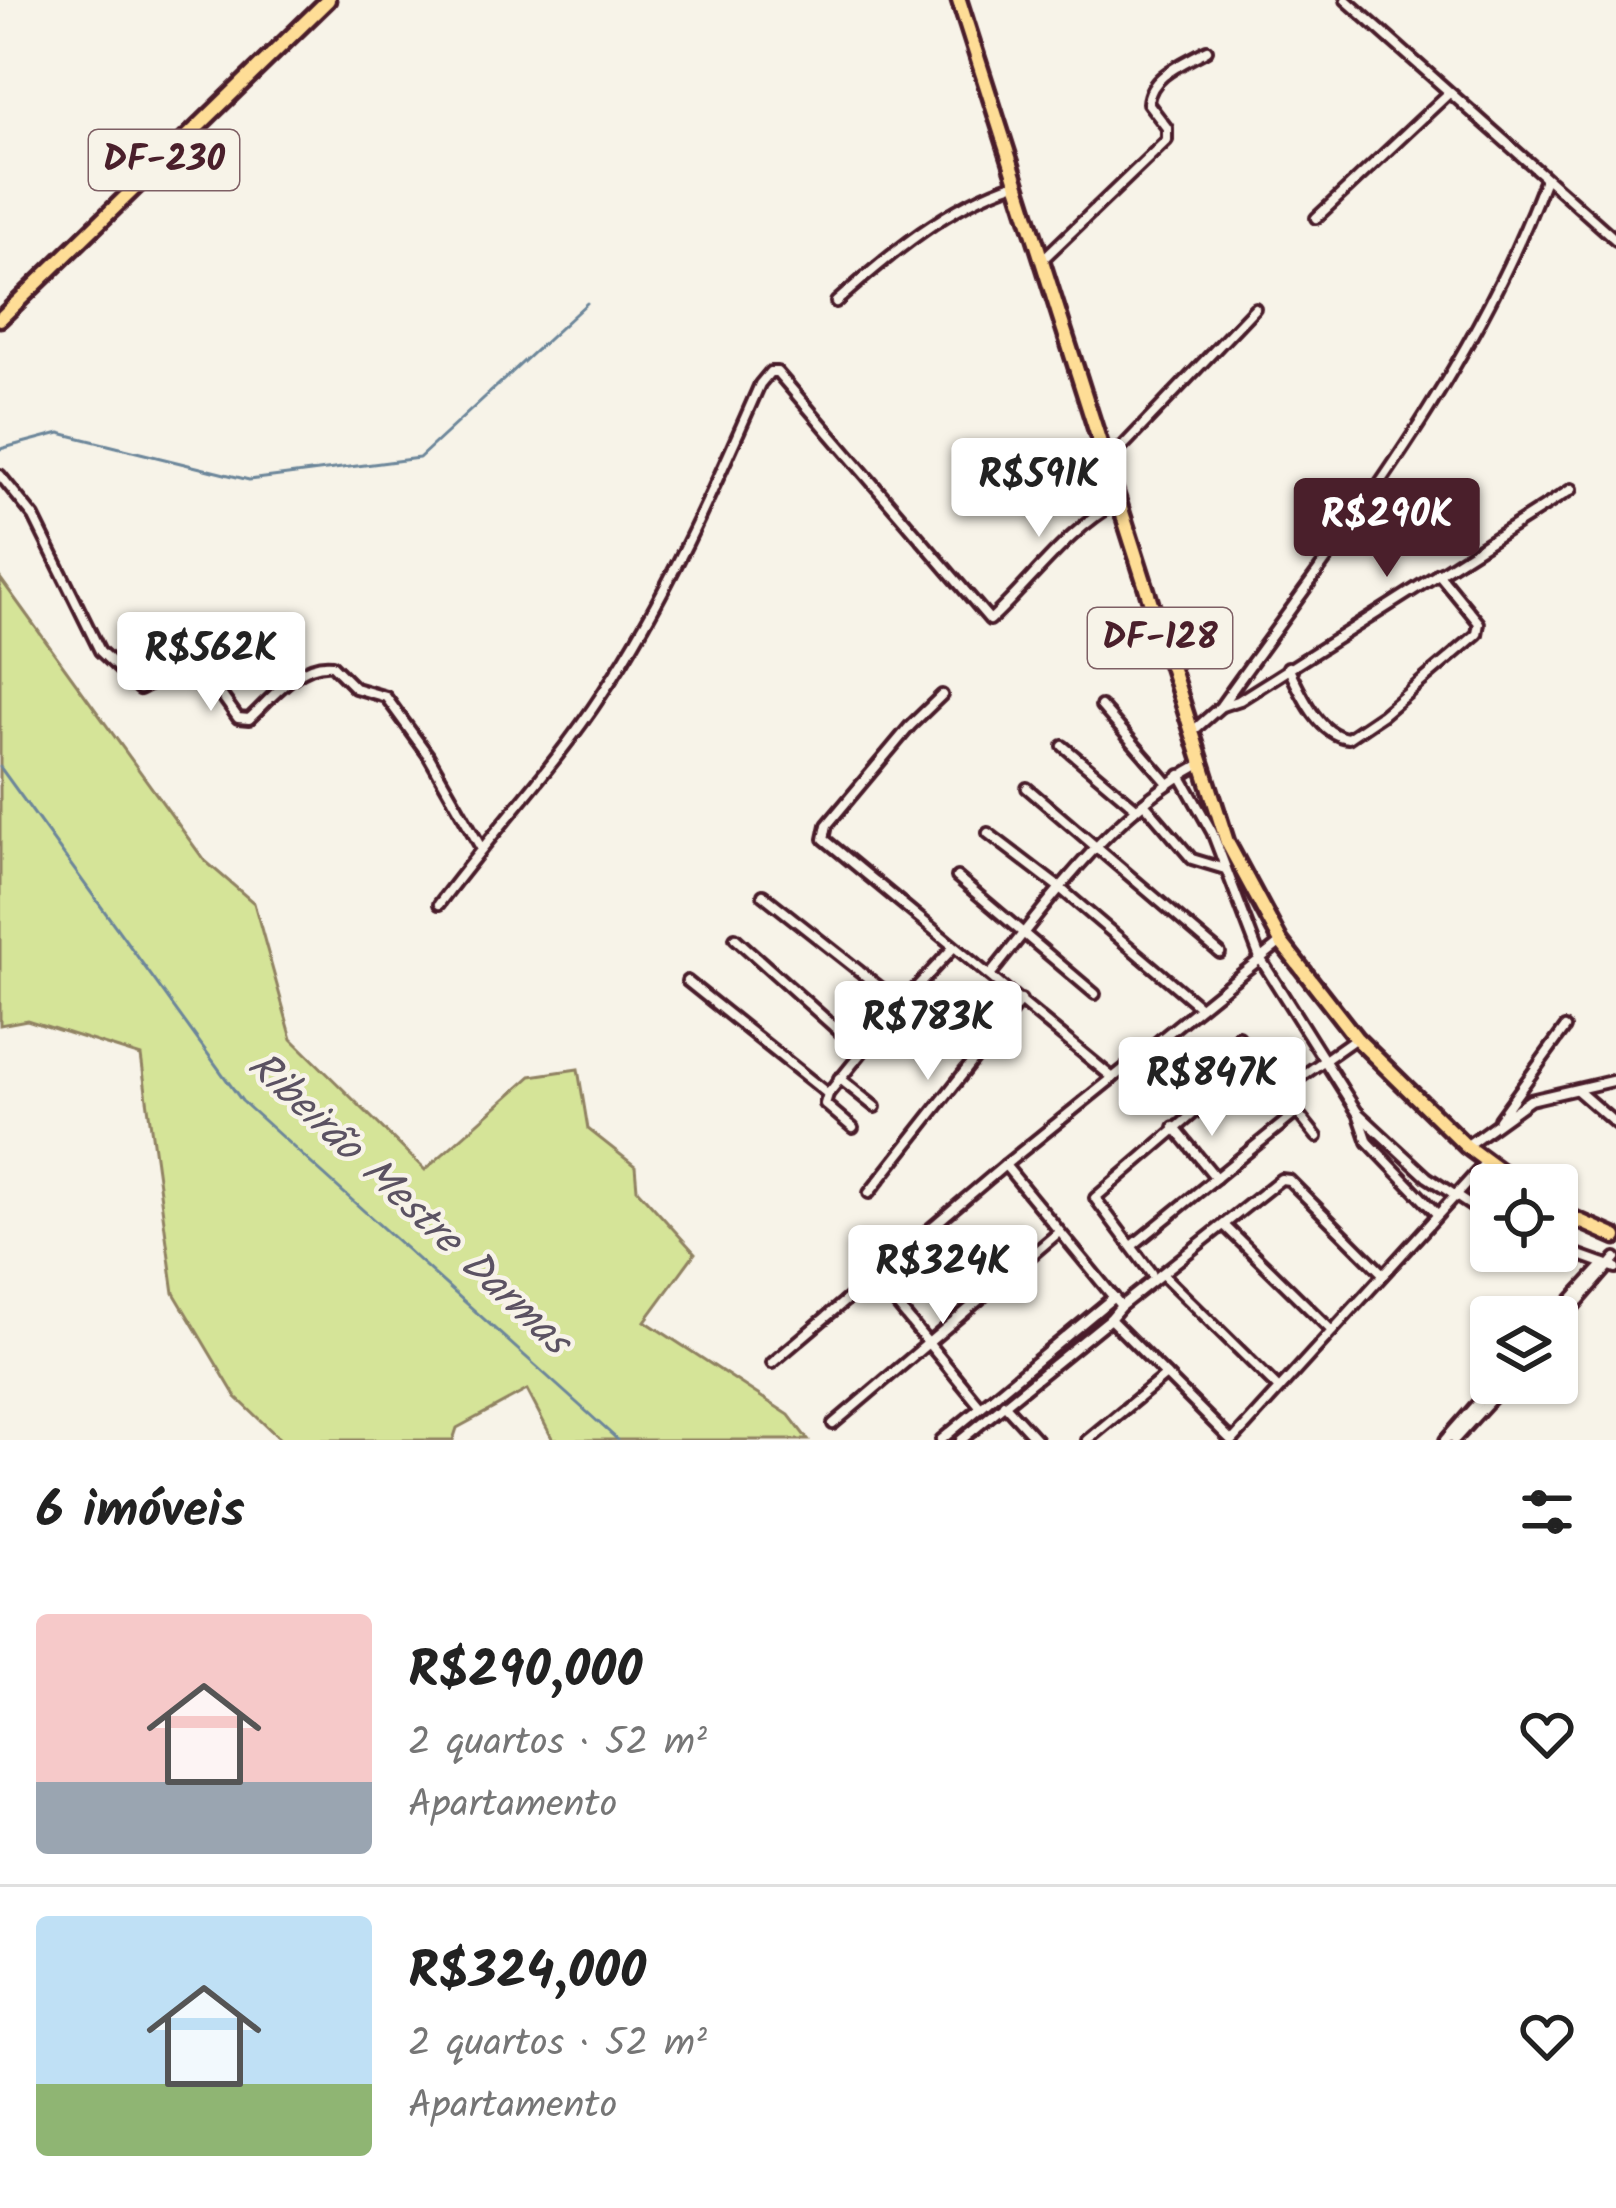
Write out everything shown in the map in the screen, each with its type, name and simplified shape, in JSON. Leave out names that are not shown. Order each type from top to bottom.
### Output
[{"type":"main road","name":"DF-230","points":[[0,319],[327,0]]},
{"type":"main road","name":"DF-128","points":[[958,0],[1227,842],[1281,943],[1356,1037],[1489,1164]]},
{"type":"main road","points":[[1578,1220],[1616,1237]]},
{"type":"street","points":[[1346,0],[1616,240]]},
{"type":"street","points":[[1041,261],[1167,140],[1167,128],[1148,103],[1150,88],[1166,73],[1207,50]]},
{"type":"street","points":[[1316,218],[1449,93]]},
{"type":"street","points":[[1191,733],[1220,707],[1404,452],[1455,366],[1529,220],[1545,178]]},
{"type":"street","points":[[836,302],[893,253],[985,193],[1016,183]]},
{"type":"street","points":[[1106,464],[1256,308]]},
{"type":"street","points":[[439,904],[613,677],[770,371],[777,373],[990,620],[1074,534],[1118,502]]},
{"type":"street","points":[[0,476],[34,518],[100,651],[140,689],[193,655],[238,718],[249,719],[298,674],[315,665],[332,665],[355,688],[386,697],[428,754],[481,848]]},
{"type":"street","points":[[1220,707],[1240,700],[1572,489]]},
{"type":"street","points":[[1288,667],[1305,702],[1334,735],[1348,738],[1478,634],[1479,623],[1438,573]]},
{"type":"street","points":[[942,695],[827,825],[824,839],[1113,1078]]},
{"type":"street","points":[[1101,706],[1167,782]]},
{"type":"street","points":[[1063,746],[1140,805],[1192,859],[1225,868]]},
{"type":"street","points":[[990,975],[1094,845],[1167,782],[1201,764]]},
{"type":"street","points":[[1180,775],[1212,832],[1260,958],[1327,1060],[1368,1142],[1437,1214]]},
{"type":"street","points":[[1027,788],[1220,953]]},
{"type":"street","points":[[988,833],[1200,1007]]},
{"type":"street","points":[[957,877],[1095,994]]},
{"type":"street","points":[[764,895],[901,1004]]},
{"type":"street","points":[[735,938],[861,1051]]},
{"type":"street","points":[[772,1364],[1005,1165],[1281,943]]},
{"type":"street","points":[[853,1128],[825,1104],[828,1094],[953,948]]},
{"type":"street","points":[[687,981],[828,1094]]},
{"type":"street","points":[[869,1193],[1021,1000]]},
{"type":"street","points":[[1492,1127],[1565,1028]]},
{"type":"street","points":[[1238,1036],[1317,1137]]},
{"type":"street","points":[[1281,1091],[1356,1037]]},
{"type":"street","points":[[1151,1273],[1095,1198],[1257,1059]]},
{"type":"street","points":[[838,1078],[875,1108]]},
{"type":"street","points":[[1466,1146],[1530,1100],[1616,1080]]},
{"type":"street","points":[[1576,1089],[1616,1124]]},
{"type":"street","points":[[1132,1246],[1297,1112]]},
{"type":"street","points":[[1357,1112],[1427,1177],[1470,1206]]},
{"type":"street","points":[[1174,1127],[1216,1178]]},
{"type":"street","points":[[1110,1319],[1232,1440],[1486,1162]]},
{"type":"street","points":[[1005,1165],[1121,1306]]},
{"type":"street","points":[[961,1440],[1285,1178],[1383,1274]]},
{"type":"street","points":[[1224,1225],[1332,1331]]},
{"type":"street","points":[[833,1424],[1059,1232]]},
{"type":"street","points":[[1578,1254],[1611,1264],[1578,1298]]},
{"type":"street","points":[[1163,1275],[1279,1389]]},
{"type":"street","points":[[873,1276],[980,1406]]},
{"type":"street","points":[[941,1440],[1114,1297]]},
{"type":"street","points":[[1087,1440],[1166,1375]]},
{"type":"street","points":[[1004,1404],[1037,1440]]},
{"type":"street","points":[[1444,1440],[1476,1404]]},
{"type":"street","points":[[1454,1440],[1487,1404]]},
{"type":"green space","points":[[0,578],[204,860],[254,903],[292,1039],[425,1170],[531,1076],[578,1069],[588,1129],[635,1166],[637,1189],[695,1253],[645,1321],[789,1415],[808,1440],[553,1440],[527,1390],[457,1428],[453,1440],[281,1440],[236,1397],[174,1293],[141,1056],[27,1020],[0,1025]]},
{"type":"waterway","points":[[0,449],[60,433],[249,480],[419,458],[587,303]]},
{"type":"waterway","name":"Ribeirão Mestre Darmas","points":[[0,767],[242,1101],[618,1440]]}]
